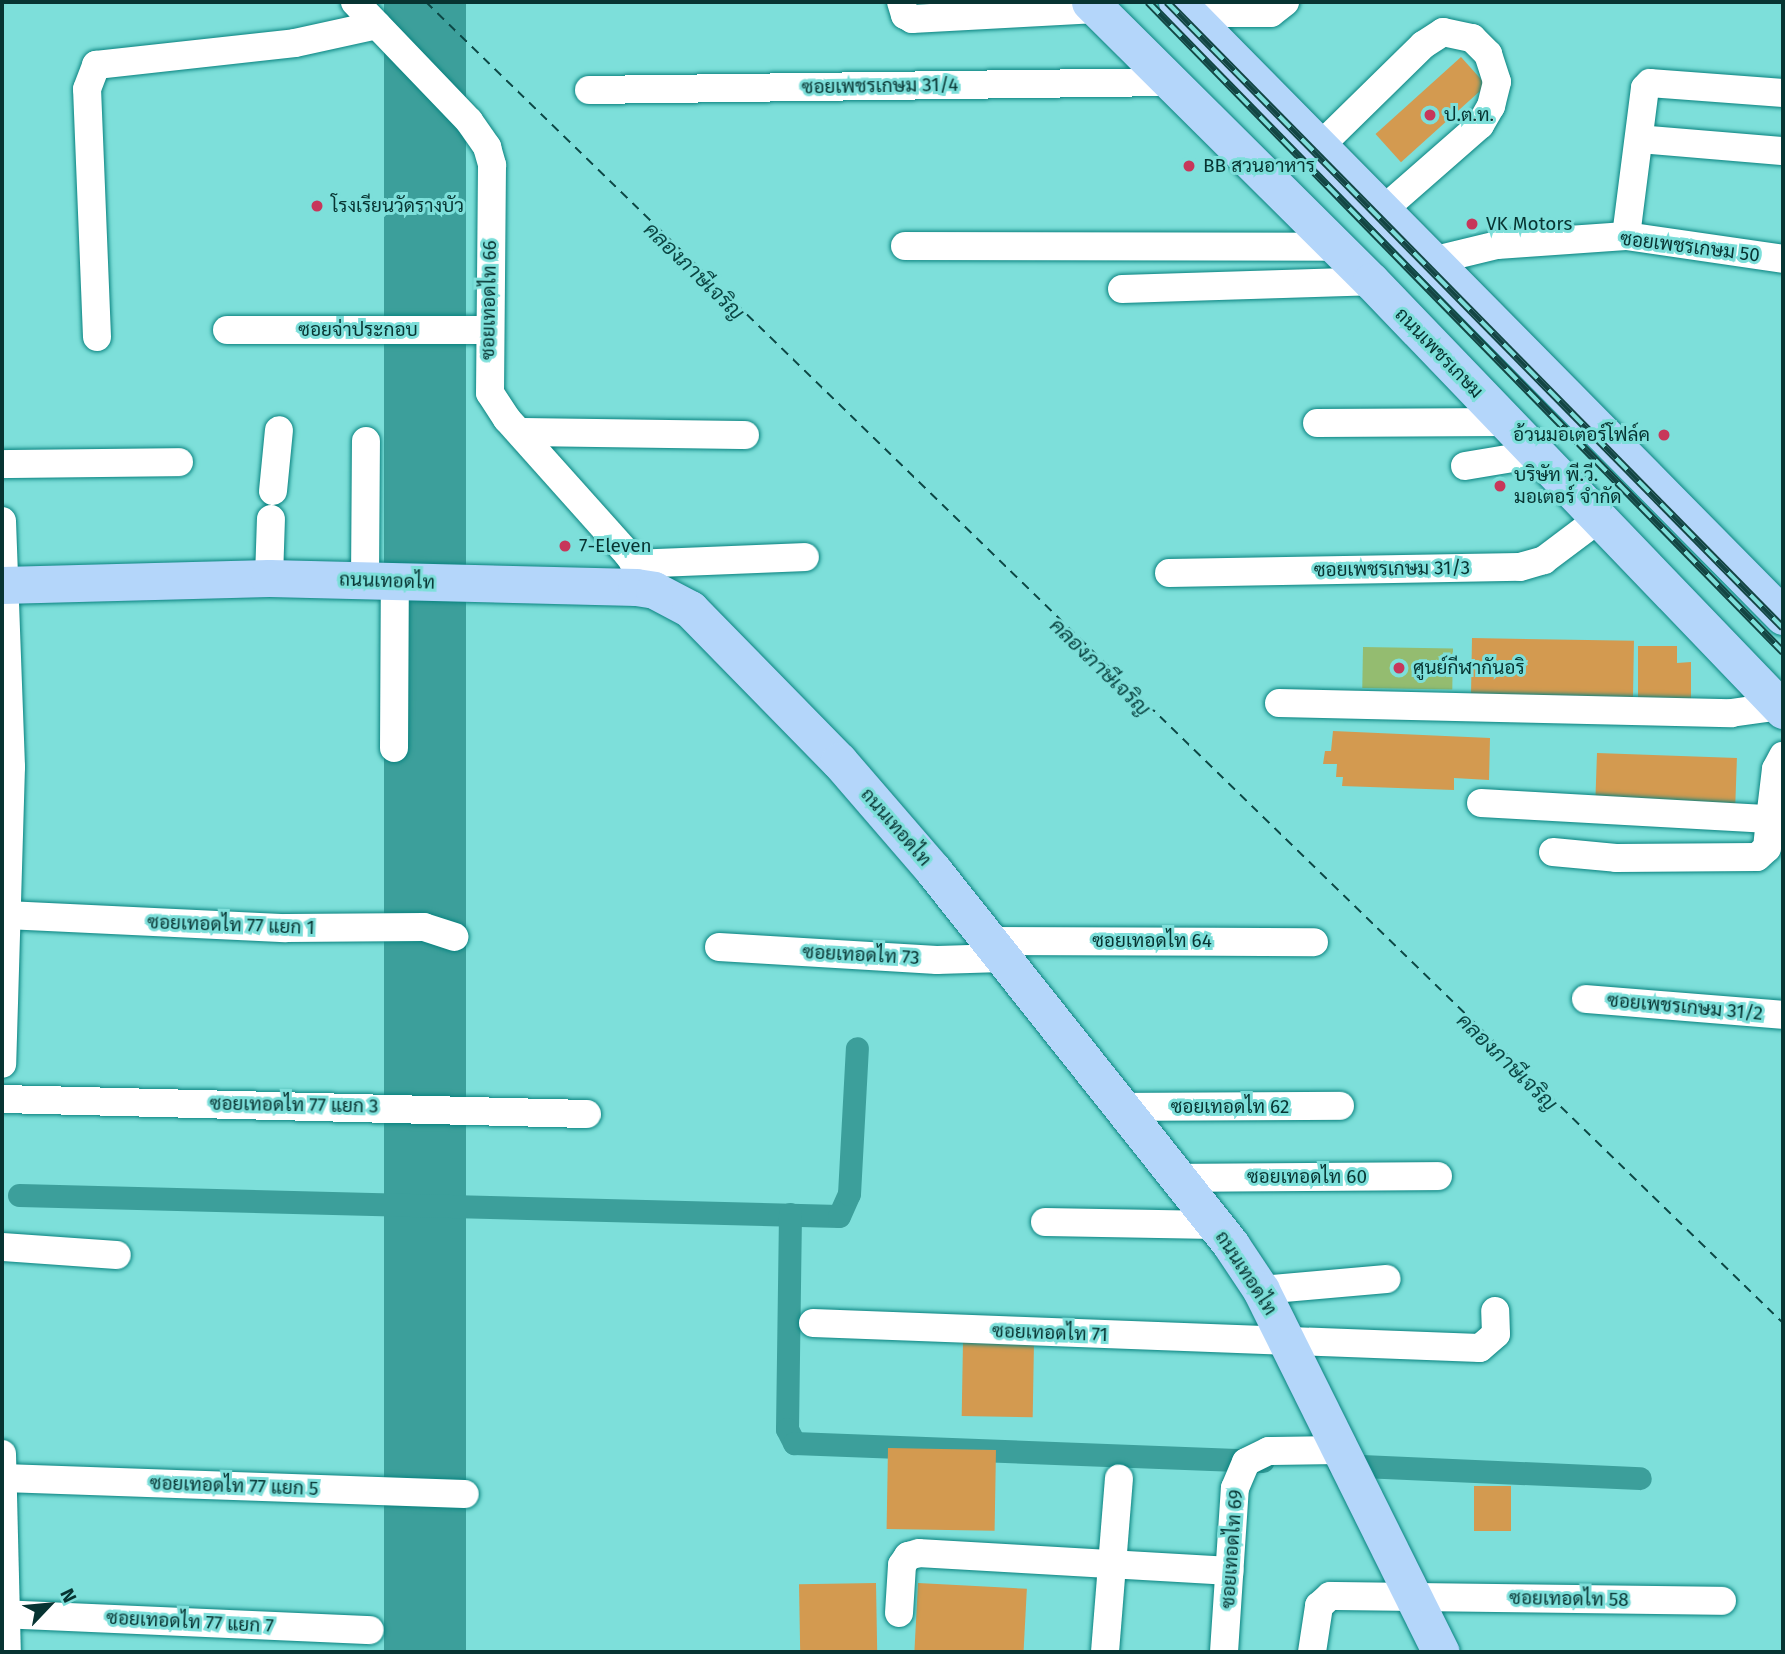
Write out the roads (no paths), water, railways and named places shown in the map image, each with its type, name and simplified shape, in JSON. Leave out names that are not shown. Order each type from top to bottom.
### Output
[{"type":"main road","name":"ถนนเพชรเกษม","points":[[1093,6],[1371,281],[1782,708]]},
{"type":"main road","points":[[1183,8],[1783,617]]},
{"type":"main road","points":[[1444,359],[1454,368],[1473,366],[1484,345],[1483,315]]},
{"type":"main road","points":[[1500,417],[1496,392],[1505,380],[1544,376]]},
{"type":"main road","name":"ถนนเทอดไท","points":[[4,585],[269,578],[380,581],[644,577],[690,609],[778,697],[879,806],[1215,1225],[1261,1290],[1441,1652]]},
{"type":"street","name":"ซอยเทอดไท 66","points":[[355,2],[469,121],[488,147],[492,165],[490,393],[644,577]]},
{"type":"street","points":[[901,2],[905,15],[912,19],[1093,6]]},
{"type":"street","points":[[1183,8],[1271,13],[1285,2]]},
{"type":"street","points":[[97,337],[87,89],[96,65],[295,43],[377,25]]},
{"type":"street","points":[[1319,147],[1423,45],[1444,32],[1472,38],[1488,54],[1497,82],[1491,106],[1480,125],[1383,210]]},
{"type":"street","name":"ซอยเพชรเกษม 31/4","points":[[589,90],[1171,82]]},
{"type":"street","points":[[1626,236],[1645,88],[1650,83],[1783,93]]},
{"type":"street","points":[[1639,139],[1783,151]]},
{"type":"street","name":"ซอยเพชรเกษม 50","points":[[1431,261],[1497,245],[1626,236],[1783,259]]},
{"type":"street","points":[[905,246],[1337,247]]},
{"type":"street","points":[[1122,289],[1371,281]]},
{"type":"street","name":"ซอยจ่าประกอบ","points":[[227,330],[490,330]]},
{"type":"street","points":[[1317,423],[1500,417]]},
{"type":"street","points":[[273,491],[279,430]]},
{"type":"street","points":[[520,432],[745,435]]},
{"type":"street","points":[[366,440],[394,748]]},
{"type":"street","points":[[1465,466],[1537,454]]},
{"type":"street","points":[[2,464],[179,462]]},
{"type":"street","name":"ซอยเพชรเกษม 31/3","points":[[1169,573],[1520,567],[1544,560],[1600,518]]},
{"type":"street","points":[[269,578],[271,519]]},
{"type":"street","points":[[2,521],[6,767],[2,1064]]},
{"type":"street","points":[[644,577],[805,557]]},
{"type":"street","points":[[1279,703],[1731,713],[1782,708]]},
{"type":"street","points":[[1553,852],[1616,858],[1757,857],[1767,848],[1776,769],[1783,756]]},
{"type":"street","points":[[1481,803],[1770,819]]},
{"type":"street","name":"ซอยเทอดไท 77 แยก 1","points":[[6,915],[286,928],[424,927],[454,937]]},
{"type":"street","name":"ซอยเทอดไท 64","points":[[996,950],[1314,942]]},
{"type":"street","name":"ซอยเทอดไท 73","points":[[719,947],[937,960],[996,950]]},
{"type":"street","name":"ซอยเพชรเกษม 31/2","points":[[1586,999],[1783,1015]]},
{"type":"street","name":"ซอยเทอดไท 77 แยก 3","points":[[2,1099],[587,1114]]},
{"type":"street","name":"ซอยเทอดไท 62","points":[[1119,1107],[1340,1106]]},
{"type":"street","name":"ซอยเทอดไท 60","points":[[1177,1178],[1438,1176]]},
{"type":"street","points":[[1045,1222],[1215,1225]]},
{"type":"street","points":[[2,1247],[117,1255]]},
{"type":"street","points":[[1261,1290],[1387,1279]]},
{"type":"street","name":"ซอยเทอดไท 71","points":[[813,1323],[1480,1348],[1496,1334],[1495,1311]]},
{"type":"street","name":"ซอยเทอดไท 69","points":[[1224,1652],[1235,1488],[1246,1462],[1269,1451],[1342,1451]]},
{"type":"street","points":[[2,1466],[7,1652]]},
{"type":"street","name":"ซอยเทอดไท 77 แยก 5","points":[[2,1466],[465,1494]]},
{"type":"street","points":[[1105,1652],[1119,1479]]},
{"type":"street","points":[[899,1613],[902,1566],[908,1556],[919,1553],[1229,1571]]},
{"type":"street","name":"ซอยเทอดไท 58","points":[[1312,1652],[1323,1600],[1415,1597],[1722,1601]]},
{"type":"street","name":"ซอยเทอดไท 77 แยก 7","points":[[6,1614],[370,1630]]},
{"type":"water","points":[[384,2],[466,2],[466,1652],[384,1652]]},
{"type":"waterway","points":[[19,1195],[839,1216],[849,1194],[857,1048]]},
{"type":"waterway","points":[[790,1214],[787,1429],[794,1443],[1263,1461]]},
{"type":"waterway","points":[[1339,1465],[1640,1478]]},
{"type":"railway","points":[[1148,2],[1783,652]]},
{"type":"railway","points":[[1167,2],[1783,628]]},
{"type":"place","name":"ป.ต.ท.","points":[[1430,115]]},
{"type":"place","name":"BB สวนอาหาร","points":[[1189,166]]},
{"type":"place","name":"โรงเรียนวัดรางบัว","points":[[317,206]]},
{"type":"place","name":"VK Motors","points":[[1472,224]]},
{"type":"place","name":"อ้วนมอเตอร์โฟล์ค","points":[[1664,435]]},
{"type":"place","name":"บริษัท พี.วี. มอเตอร์ จำกัด","points":[[1500,486]]},
{"type":"place","name":"7-Eleven","points":[[565,546]]},
{"type":"place","name":"ศูนย์กีฬากันอริ","points":[[1399,668]]},
{"type":"water label","name":"คลองภาษีเจริญ","points":[[694,271]]},
{"type":"water label","name":"คลองภาษีเจริญ","points":[[1100,667]]},
{"type":"water label","name":"คลองภาษีเจริญ","points":[[1507,1062]]}]
